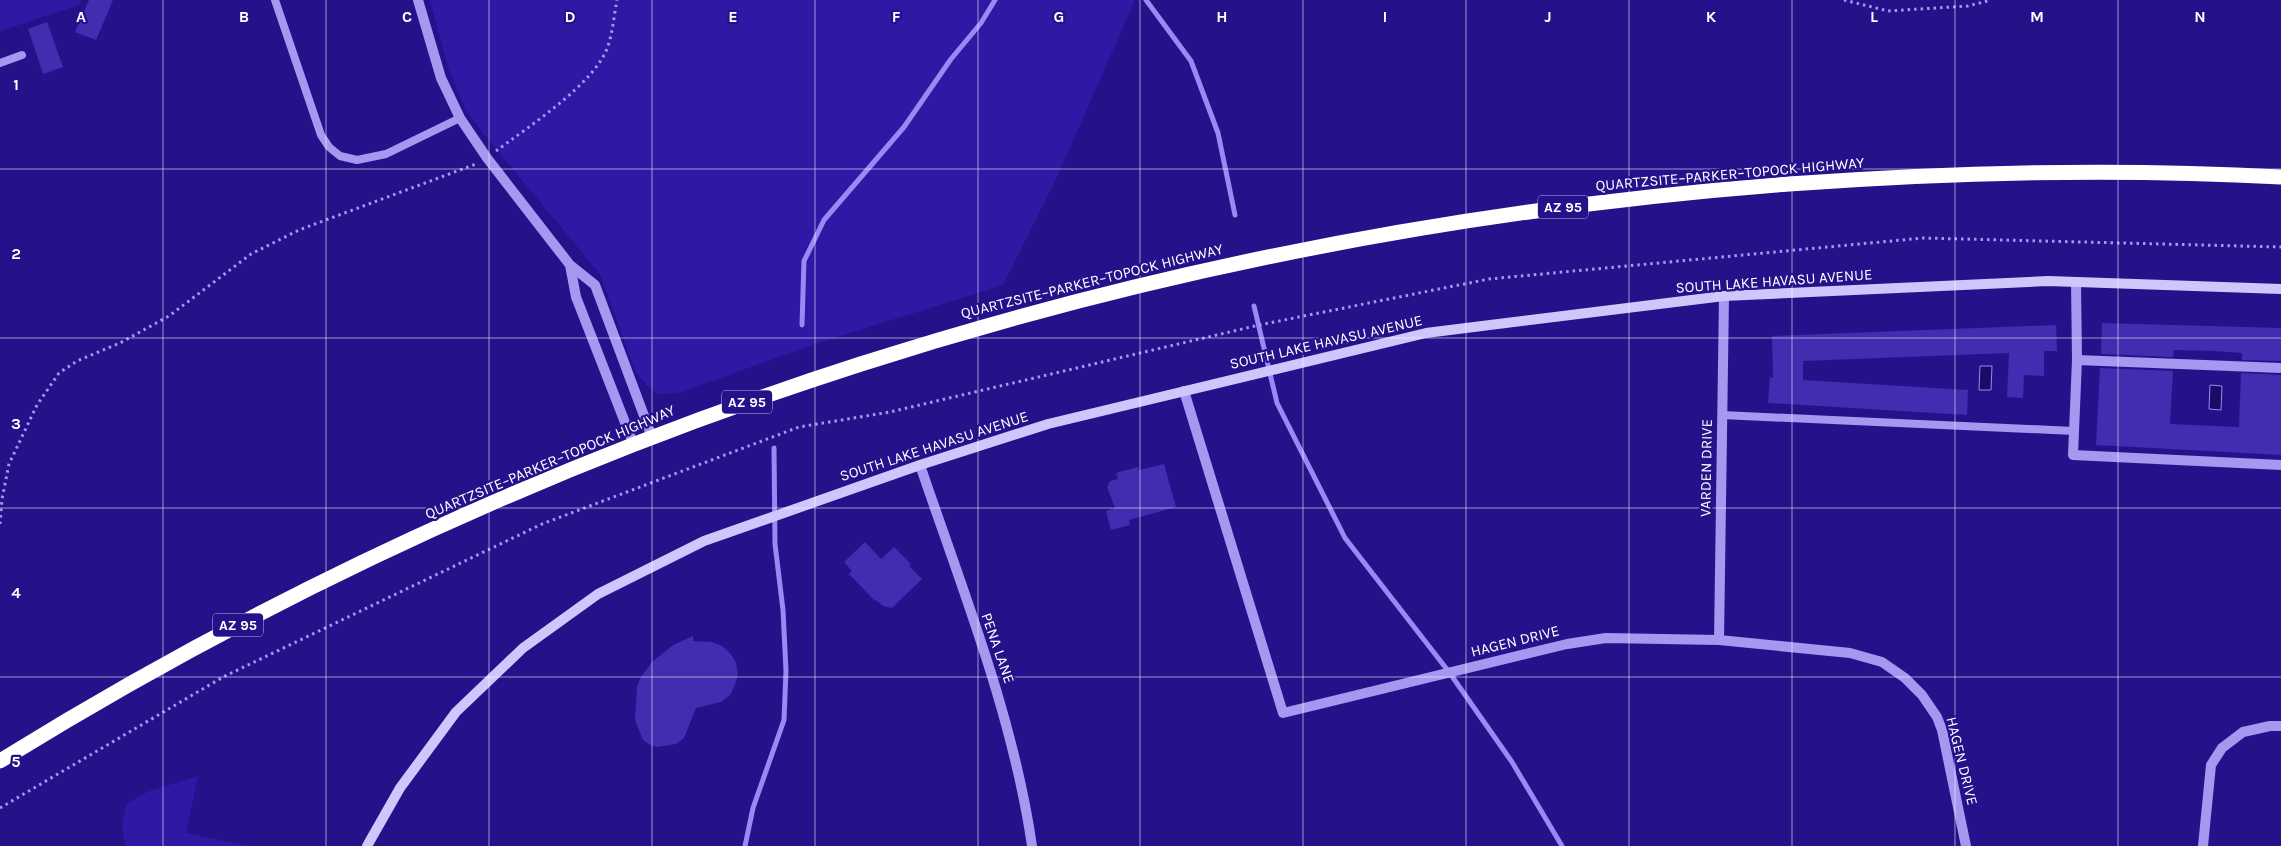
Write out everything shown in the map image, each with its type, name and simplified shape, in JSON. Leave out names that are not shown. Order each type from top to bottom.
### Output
[{"type":"highway","name":"QUARTZSITE–PARKER–TOPOCK HIGHWAY","points":[[0,762],[126,686],[304,591],[486,506],[633,443],[861,363],[1054,306],[1249,260],[1447,223],[1646,197],[1847,180],[2050,172],[2152,172],[2281,177]]},
{"type":"main road","name":"SOUTH LAKE HAVASU AVENUE","points":[[367,846],[400,788],[456,712],[523,648],[598,594],[704,541],[920,465],[1048,424],[1426,332],[1724,296],[2048,281],[2281,290]]},
{"type":"street","points":[[418,0],[441,78],[460,118],[487,158],[570,265],[595,285],[652,437]]},
{"type":"street","points":[[570,265],[576,297],[633,443]]},
{"type":"street","points":[[2076,282],[2077,360],[2074,455],[2281,465]]},
{"type":"street","name":"VARDEN DRIVE","points":[[1719,640],[1724,296]]},
{"type":"street","points":[[2077,360],[2281,368]]},
{"type":"street","name":"HAGEN DRIVE","points":[[1184,391],[1283,713],[1567,644],[1606,638],[1719,640],[1850,653],[1882,662],[1905,678],[1931,706],[1942,730],[1966,846]]},
{"type":"street","name":"PENA LANE","points":[[920,465],[998,695],[1028,818],[1032,846]]},
{"type":"street","points":[[2203,846],[2211,765],[2222,748],[2243,732],[2270,726],[2281,726]]},
{"type":"lane","points":[[275,0],[321,135],[329,147],[340,156],[357,160],[386,154],[460,118]]},
{"type":"lane","points":[[0,63],[22,54]]},
{"type":"lane","points":[[1722,416],[2074,432]]},
{"type":"path","points":[[0,524],[2,499],[9,464],[37,405],[59,373],[77,361],[120,343],[169,316],[251,254],[348,210],[469,168],[487,158],[552,109],[591,74],[608,47],[617,0]]},
{"type":"path","points":[[1844,0],[1888,11],[1968,6],[1991,0]]},
{"type":"shaded area","points":[[0,0],[81,0],[79,5],[0,31]]},
{"type":"shaded area","points":[[430,0],[1135,0],[1056,179],[1003,285],[818,343],[678,393],[656,394],[636,373],[600,274],[483,133],[465,108],[449,70]]},
{"type":"shaded area","points":[[1980,366],[1992,366],[1991,390],[1979,390]]},
{"type":"shaded area","points":[[2210,385],[2222,386],[2221,410],[2209,409]]},
{"type":"shaded area","points":[[198,776],[186,833],[249,846],[125,846],[122,826],[126,805],[147,792]]},
{"type":"building","points":[[89,0],[113,0],[96,40],[75,32]]},
{"type":"building","points":[[47,22],[63,67],[43,74],[28,29]]},
{"type":"building","points":[[2102,323],[2281,328],[2281,361],[2242,360],[2242,353],[2214,351],[2174,350],[2173,357],[2101,354]]},
{"type":"building","points":[[2056,325],[2057,351],[2044,351],[2044,376],[2024,375],[2023,398],[2007,397],[2009,353],[1803,361],[1803,380],[1968,390],[1967,415],[1768,403],[1770,377],[1773,378],[1772,336]]},
{"type":"building","points":[[2100,368],[2173,371],[2170,424],[2239,427],[2241,373],[2281,375],[2281,455],[2096,445]]},
{"type":"building","points":[[1164,464],[1176,507],[1129,520],[1130,525],[1111,530],[1106,511],[1115,508],[1107,487],[1110,481],[1118,479],[1116,473],[1138,467],[1139,470]]},
{"type":"building","points":[[865,542],[881,559],[894,547],[911,564],[909,566],[922,579],[892,608],[883,606],[875,601],[849,574],[852,571],[844,562]]},
{"type":"building","points":[[693,636],[693,641],[712,642],[722,646],[731,654],[736,663],[738,675],[735,685],[730,695],[721,702],[696,708],[684,738],[676,744],[657,747],[650,745],[643,740],[635,720],[637,686],[652,662],[673,645]]},
{"type":"waterway","points":[[802,325],[804,261],[824,220],[904,127],[951,59],[981,23],[995,0]]},
{"type":"waterway","points":[[1146,0],[1191,61],[1218,133],[1235,215]]},
{"type":"waterway","points":[[1254,306],[1277,403],[1345,538],[1449,672],[1512,762],[1562,846]]},
{"type":"waterway","points":[[745,846],[753,808],[784,720],[786,671],[783,610],[775,544],[774,448]]}]
